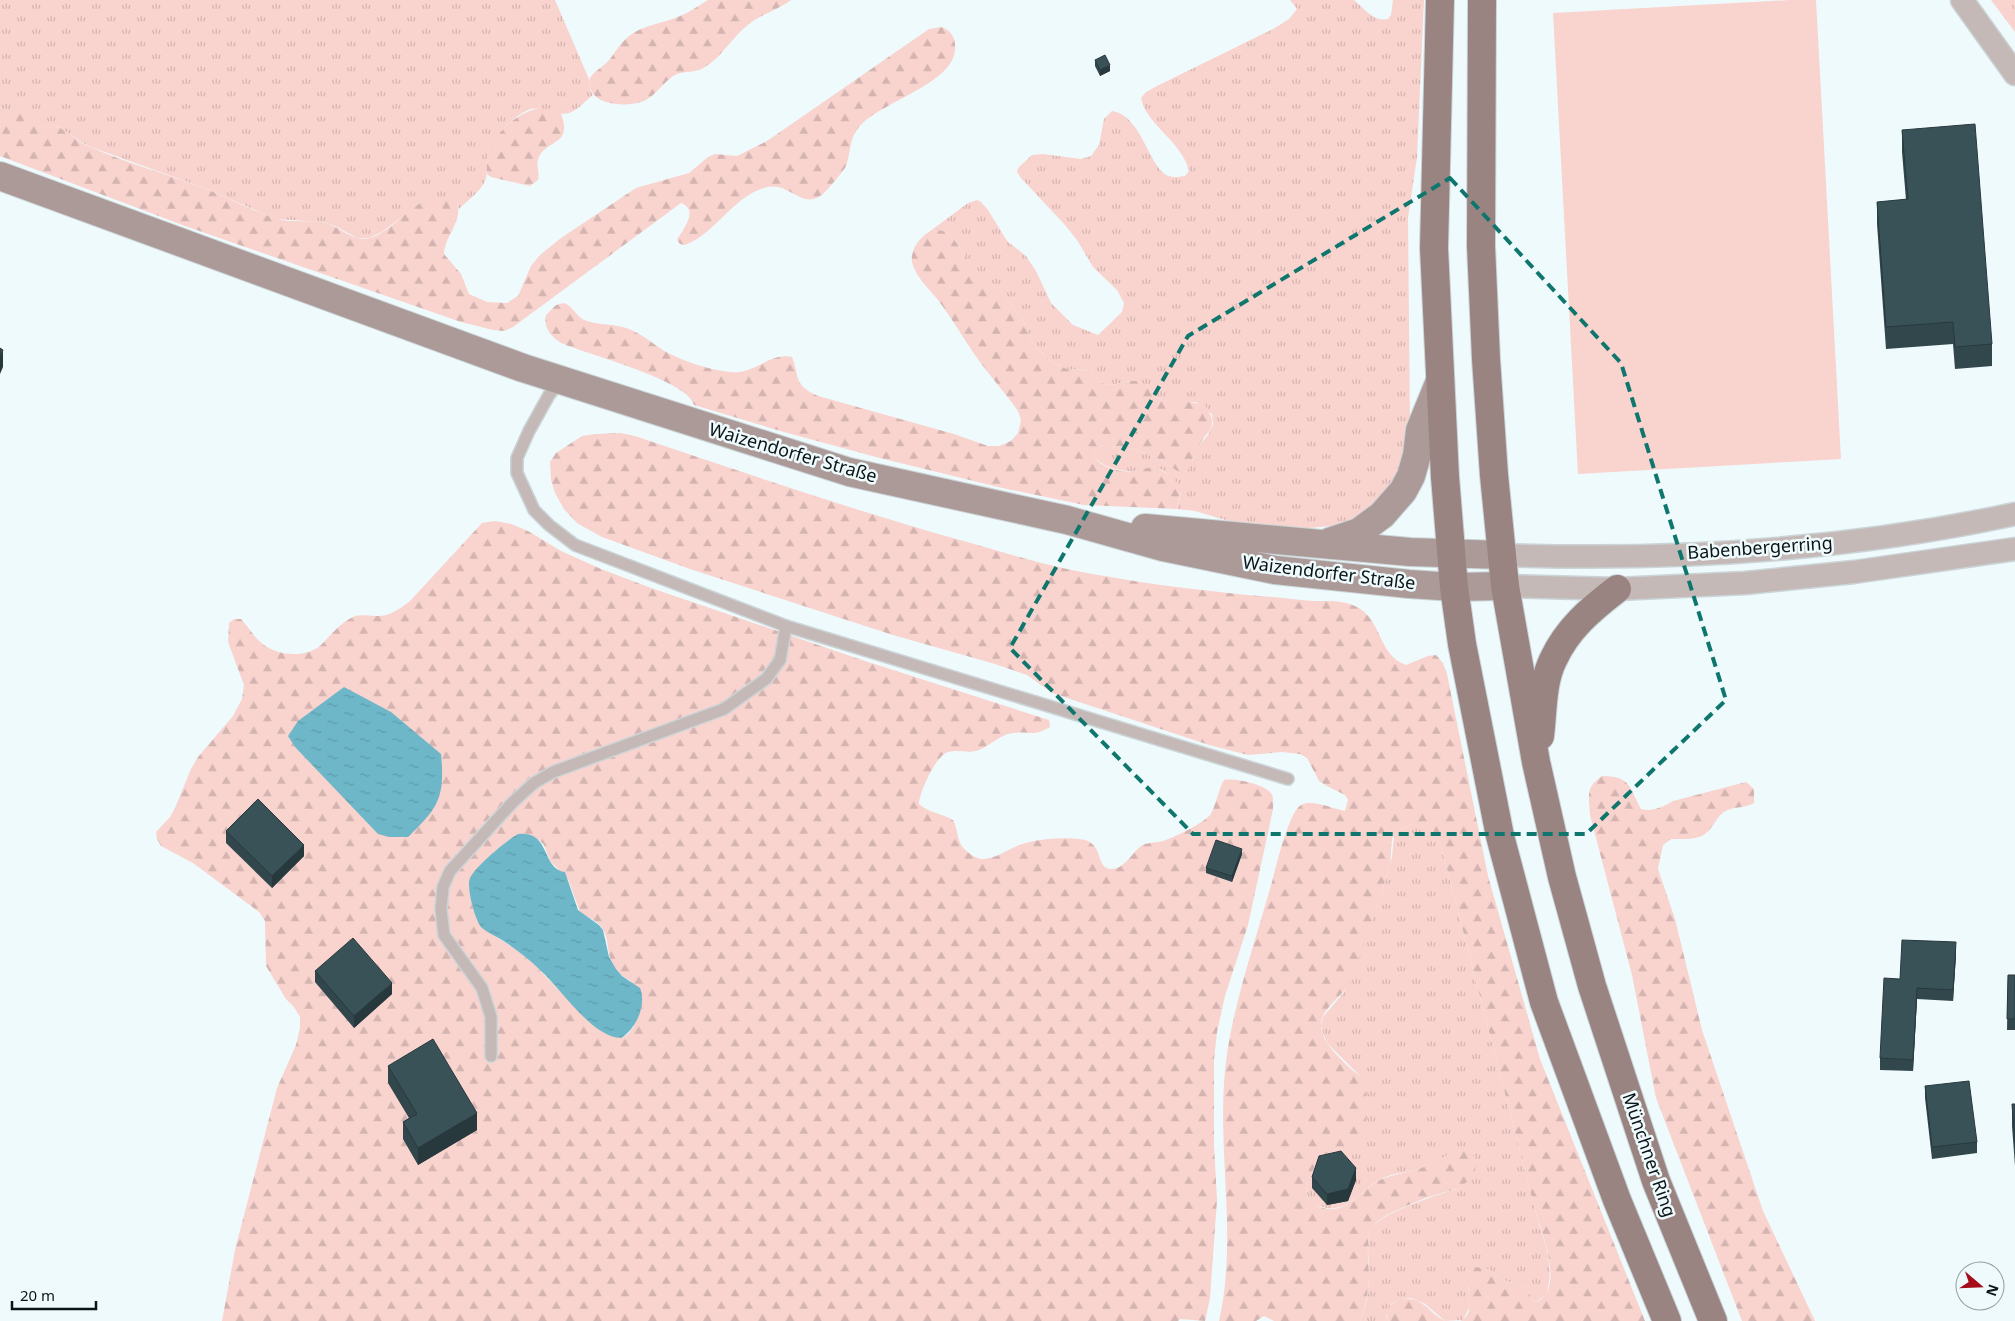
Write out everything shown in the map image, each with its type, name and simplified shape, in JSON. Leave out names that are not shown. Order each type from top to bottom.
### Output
[{"type":"main road","points":[[1440,0],[1434,248],[1440,381],[1454,587],[1469,682],[1500,836],[1544,1002],[1617,1200],[1667,1321]]},
{"type":"main road","name":"Münchner Ring","points":[[1482,0],[1481,246],[1494,475],[1505,586],[1536,762],[1562,877],[1592,986],[1656,1181],[1713,1321]]},
{"type":"main road","name":"Waizendorfer Straße","points":[[0,176],[523,368],[849,472],[1067,520],[1163,547],[1275,570],[1399,584],[1454,587],[1505,586]]},
{"type":"main road","points":[[1321,545],[1359,532],[1382,515],[1403,491],[1411,476],[1417,455],[1420,430],[1440,381]]},
{"type":"main road","name":"Waizendorfer Straße","points":[[1067,520],[1321,545],[1410,552],[1502,555]]},
{"type":"main road","points":[[1536,762],[1546,684],[1552,661],[1565,639],[1581,619],[1618,590]]},
{"type":"street","points":[[1962,0],[2015,74]]},
{"type":"street","name":"Babenbergerring","points":[[1502,555],[1585,558],[1750,551],[1952,528],[2015,514]]},
{"type":"street","name":"Babenbergerring","points":[[1505,586],[1618,590],[1775,580],[1854,572],[2015,549]]},
{"type":"lane","points":[[561,381],[548,395],[517,458],[517,473],[534,510],[549,525],[575,545],[786,626],[1288,779]]},
{"type":"lane","points":[[491,1056],[491,1017],[482,988],[444,935],[443,887],[450,871],[512,803],[534,783],[553,772],[724,709],[759,685],[766,679],[780,660],[786,626]]},
{"type":"highlighted area","points":[[1450,178],[1621,363],[1726,700],[1586,834],[1193,834],[1010,648],[1188,336]]},
{"type":"green space","points":[[0,0],[555,0],[589,79],[590,90],[593,95],[569,113],[564,114],[538,108],[521,113],[515,118],[502,130],[492,145],[487,159],[483,185],[459,209],[457,202],[420,203],[382,232],[369,238],[357,238],[324,222],[275,219],[207,189],[88,146],[59,127],[0,108]]},
{"type":"green space","points":[[708,0],[791,0],[748,25],[711,63],[697,71],[680,73],[673,76],[644,101],[628,104],[613,103],[599,99],[593,93],[589,85],[590,78],[608,61],[627,38],[635,32],[684,14]]},
{"type":"green space","points":[[1290,0],[1354,0],[1369,14],[1378,18],[1388,19],[1391,15],[1393,0],[1424,0],[1417,157],[1408,218],[1410,427],[1396,482],[1362,516],[1341,525],[1298,529],[1274,528],[1229,521],[1195,511],[1177,509],[1181,493],[1164,471],[1151,468],[1124,471],[1101,463],[1093,457],[1093,452],[1098,447],[1120,447],[1152,456],[1180,473],[1193,460],[1196,449],[1208,435],[1213,424],[1212,414],[1196,402],[1166,402],[1158,398],[1147,385],[1130,381],[1111,385],[1104,384],[1089,371],[1069,370],[1052,362],[1034,346],[1023,321],[1006,298],[972,265],[953,238],[943,231],[933,229],[968,203],[977,200],[981,202],[1007,241],[1026,256],[1036,271],[1051,303],[1073,325],[1098,335],[1122,312],[1124,303],[1117,290],[1093,267],[1077,240],[1065,225],[1021,178],[1017,172],[1018,168],[1032,155],[1043,154],[1081,159],[1091,156],[1099,145],[1104,119],[1112,111],[1122,114],[1130,121],[1154,161],[1166,175],[1173,177],[1185,176],[1189,171],[1185,160],[1150,117],[1144,108],[1141,98],[1146,92],[1157,86],[1275,28],[1289,19],[1297,9]]},
{"type":"green space","points":[[1816,0],[1841,459],[1578,474],[1553,13]]},
{"type":"green space","points":[[1991,0],[2015,0],[2015,32]]},
{"type":"green space","points":[[942,27],[951,34],[955,44],[953,58],[945,70],[918,90],[870,117],[859,127],[852,140],[846,166],[824,193],[816,198],[809,199],[783,188],[768,187],[756,191],[735,205],[707,232],[685,245],[680,244],[677,240],[686,225],[689,215],[689,210],[681,203],[513,327],[504,331],[461,322],[185,226],[0,156],[0,108],[44,121],[62,129],[90,147],[204,188],[265,215],[287,221],[326,223],[357,238],[370,238],[381,233],[416,206],[429,199],[442,197],[457,202],[458,209],[458,216],[447,241],[444,254],[461,274],[469,294],[487,302],[507,303],[518,296],[531,266],[540,255],[561,238],[636,188],[689,173],[708,157],[715,154],[737,156],[767,141],[929,29]]},
{"type":"green space","points":[[541,108],[561,114],[564,132],[561,138],[541,153],[538,162],[538,180],[530,186],[491,177],[487,174],[487,160],[490,149],[500,132],[515,119],[532,110]]},
{"type":"green space","points":[[933,229],[943,231],[953,238],[972,265],[1006,298],[1023,321],[1034,346],[1052,362],[1069,370],[1089,371],[1104,384],[1111,385],[1138,381],[1147,385],[1158,398],[1166,402],[1185,401],[1205,405],[1212,418],[1211,428],[1197,450],[1188,470],[1180,473],[1152,456],[1120,447],[1098,447],[1093,452],[1094,458],[1098,461],[1107,467],[1117,470],[1136,471],[1157,468],[1164,471],[1182,486],[1177,509],[1084,505],[998,487],[784,432],[694,405],[688,396],[674,386],[635,369],[561,343],[551,335],[547,328],[546,315],[556,305],[564,303],[570,306],[584,320],[629,329],[675,356],[698,365],[722,371],[739,372],[776,358],[792,357],[801,384],[818,396],[954,434],[988,446],[999,446],[1011,441],[1018,433],[1021,420],[1018,411],[977,358],[950,316],[919,277],[912,262],[915,247]]},
{"type":"green space","points":[[621,433],[883,518],[1054,566],[1115,578],[1187,588],[1350,604],[1361,609],[1369,617],[1389,652],[1396,660],[1406,665],[1428,656],[1436,655],[1443,663],[1447,674],[1488,876],[1540,1059],[1645,1321],[1460,1321],[1466,1317],[1469,1311],[1468,1281],[1475,1267],[1488,1269],[1503,1280],[1526,1287],[1533,1301],[1536,1302],[1545,1296],[1549,1286],[1549,1259],[1443,854],[1435,832],[1425,824],[1418,823],[1401,829],[1393,837],[1391,861],[1350,983],[1324,1014],[1322,1020],[1322,1032],[1332,1050],[1360,1076],[1365,1084],[1367,1111],[1364,1131],[1354,1147],[1345,1152],[1327,1155],[1319,1162],[1311,1173],[1307,1193],[1313,1203],[1323,1208],[1333,1209],[1342,1207],[1382,1179],[1419,1169],[1464,1149],[1476,1160],[1473,1174],[1469,1180],[1455,1189],[1423,1199],[1400,1209],[1378,1221],[1373,1226],[1370,1232],[1368,1247],[1369,1276],[1367,1293],[1360,1321],[1274,1321],[1264,1316],[1256,1321],[1219,1321],[1227,1262],[1223,1113],[1224,1083],[1231,1032],[1243,980],[1280,850],[1292,817],[1301,805],[1306,803],[1345,811],[1348,800],[1345,795],[1319,781],[1307,758],[1300,754],[1282,752],[1248,755],[1209,745],[1052,693],[1027,675],[995,664],[893,635],[690,569],[602,537],[577,523],[564,509],[555,493],[551,480],[550,462],[556,453],[582,436]]},
{"type":"green space","points":[[495,521],[511,524],[528,531],[561,551],[651,588],[865,661],[1049,720],[1050,727],[1040,732],[1008,734],[975,751],[948,752],[938,760],[929,775],[919,804],[953,820],[961,845],[977,858],[988,859],[1022,844],[1036,841],[1072,838],[1087,841],[1093,845],[1103,865],[1112,869],[1124,864],[1141,846],[1174,837],[1206,819],[1212,812],[1224,780],[1249,782],[1271,793],[1273,809],[1248,925],[1225,996],[1217,1032],[1214,1060],[1214,1144],[1217,1200],[1210,1298],[1205,1321],[1180,1319],[1178,1321],[222,1321],[235,1250],[277,1088],[296,1045],[300,1028],[300,1017],[286,999],[266,966],[265,921],[259,912],[193,863],[161,846],[156,832],[170,817],[198,757],[233,716],[242,699],[244,685],[228,642],[229,623],[234,619],[241,619],[254,636],[270,649],[293,654],[308,652],[321,645],[340,626],[353,617],[362,615],[381,616],[394,612],[406,604],[482,523]],"holes":[[[523,834],[539,840],[544,845],[550,861],[568,879],[580,912],[600,925],[607,939],[609,954],[615,968],[621,975],[631,981],[634,1026],[628,1034],[621,1038],[603,1031],[589,1022],[534,964],[518,951],[481,927],[473,908],[469,886],[478,868],[510,839]]]},
{"type":"green space","points":[[1602,776],[1619,778],[1624,781],[1631,789],[1641,809],[1645,810],[1746,782],[1754,789],[1754,803],[1724,812],[1703,835],[1693,838],[1671,839],[1663,845],[1658,869],[1675,919],[1702,1030],[1763,1211],[1815,1321],[1742,1321],[1656,1098],[1632,975],[1590,815],[1590,788]]},
{"type":"green space","points":[[1416,822],[1423,822],[1433,829],[1445,861],[1535,1210],[1545,1242],[1550,1273],[1549,1284],[1546,1295],[1536,1302],[1533,1301],[1526,1287],[1503,1280],[1488,1269],[1468,1285],[1470,1306],[1463,1320],[1445,1321],[1425,1304],[1411,1298],[1400,1298],[1391,1304],[1386,1316],[1389,1321],[1360,1321],[1368,1294],[1368,1243],[1371,1230],[1385,1217],[1396,1211],[1456,1189],[1455,1152],[1421,1168],[1383,1178],[1351,1201],[1337,1208],[1328,1208],[1314,1204],[1309,1200],[1307,1193],[1309,1177],[1325,1156],[1360,1076],[1328,1044],[1321,1026],[1323,1017],[1344,992],[1355,969],[1384,885],[1392,857],[1394,835],[1397,831]]},
{"type":"green space","points":[[1400,1298],[1415,1300],[1421,1303],[1445,1321],[1389,1321],[1387,1310]]},
{"type":"water","points":[[344,687],[391,712],[441,754],[442,781],[438,800],[427,817],[408,837],[389,837],[378,834],[295,747],[288,736],[298,721]]},
{"type":"water","points":[[518,834],[529,834],[536,838],[541,843],[552,864],[557,869],[565,872],[578,910],[603,930],[609,957],[616,969],[622,976],[640,988],[642,1002],[639,1016],[631,1029],[621,1038],[610,1036],[589,1022],[532,962],[507,943],[484,930],[479,924],[470,896],[470,878],[478,867],[492,854]]},
{"type":"building","points":[[1105,55],[1110,65],[1100,70],[1095,60]]},
{"type":"building","points":[[1975,124],[1992,344],[1955,347],[1953,322],[1886,327],[1877,202],[1908,199],[1902,130]]},
{"type":"building","points":[[258,799],[304,845],[272,876],[226,831]]},
{"type":"building","points":[[1216,840],[1242,849],[1232,876],[1206,868]]},
{"type":"building","points":[[353,938],[392,983],[354,1016],[315,971]]},
{"type":"building","points":[[1902,940],[1956,942],[1953,990],[1917,988],[1913,1060],[1880,1058],[1884,978],[1900,979]]},
{"type":"building","points":[[2008,975],[2015,975],[2015,1019],[2007,1019]]},
{"type":"building","points":[[433,1039],[477,1113],[418,1148],[403,1122],[417,1114],[388,1066]]},
{"type":"building","points":[[1969,1081],[1977,1142],[1932,1147],[1925,1086]]},
{"type":"building","points":[[2012,1104],[2015,1104],[2015,1143]]},
{"type":"building","points":[[1341,1151],[1356,1168],[1348,1189],[1327,1194],[1312,1177],[1319,1156]]}]
